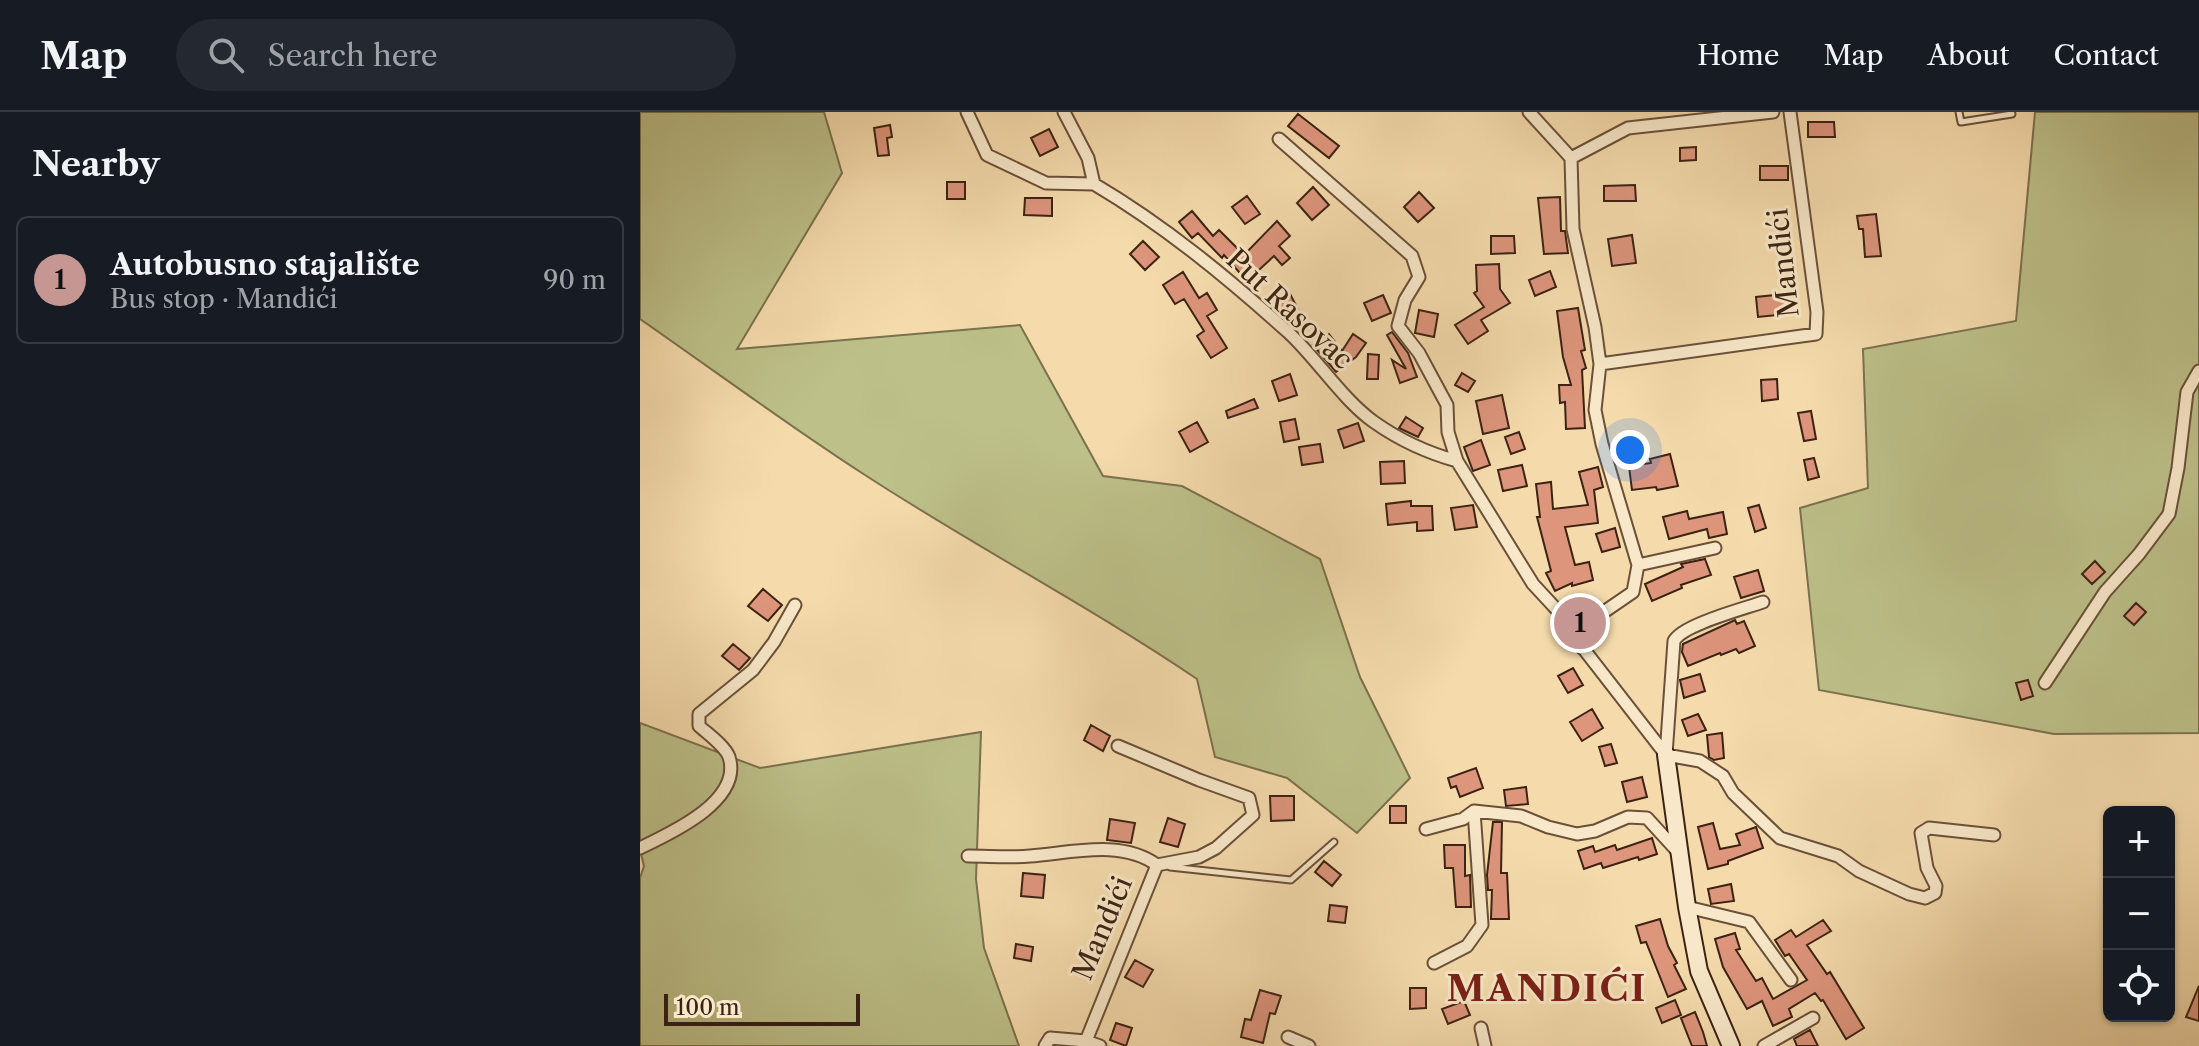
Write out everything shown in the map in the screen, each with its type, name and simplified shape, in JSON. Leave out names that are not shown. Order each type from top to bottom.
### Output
[{"type":"street","points":[[967,112],[987,155],[1046,183],[1094,184],[1088,158],[1064,112]]},
{"type":"street","points":[[1529,112],[1571,158],[1573,229],[1600,364],[1595,410],[1638,565],[1633,592],[1595,618],[1583,649]]},
{"type":"street","points":[[1571,158],[1628,128],[1700,116],[1773,112]]},
{"type":"street","name":"Mandići","points":[[1600,364],[1816,334],[1817,312],[1790,112]]},
{"type":"street","points":[[1279,139],[1412,256],[1419,277],[1405,300],[1398,326],[1419,353],[1447,405],[1448,432],[1457,461],[1533,584],[1558,611],[1583,649],[1666,755],[1700,761],[1723,776],[1733,793],[1780,838],[1838,856],[1889,886],[1925,898],[1935,893],[1936,886],[1927,868],[1921,833],[1929,828],[1994,835]]},
{"type":"street","name":"Put Rasovac","points":[[1094,184],[1169,231],[1247,297],[1292,336],[1372,421],[1431,454],[1457,461]]},
{"type":"street","points":[[2045,683],[2105,592],[2169,514],[2187,392],[2199,371]]},
{"type":"street","points":[[1638,565],[1715,548]]},
{"type":"street","points":[[1731,1046],[1699,971],[1679,854],[1666,755],[1674,641],[1678,633],[1698,623],[1763,602]]},
{"type":"street","points":[[640,848],[707,809],[727,788],[732,772],[728,754],[699,726],[699,714],[753,670],[774,642],[795,605]]},
{"type":"street","name":"Mandići","points":[[1086,1041],[1157,865],[1199,857],[1216,848],[1253,815],[1249,798],[1118,746]]},
{"type":"street","points":[[1426,829],[1463,819],[1474,811],[1521,816],[1577,834],[1595,831],[1628,817],[1647,818],[1679,854]]},
{"type":"street","points":[[1434,963],[1467,946],[1482,925],[1474,811]]},
{"type":"street","points":[[968,856],[1028,857],[1114,850],[1142,855],[1157,865]]},
{"type":"street","points":[[1687,907],[1749,922],[1791,980]]},
{"type":"street","points":[[1764,1046],[1813,1018]]},
{"type":"street","points":[[1481,1028],[1485,1046]]},
{"type":"street","points":[[1288,1037],[1309,1046]]},
{"type":"street","points":[[1045,1046],[1050,1038],[1086,1041],[1100,1046]]},
{"type":"lane","points":[[1959,112],[1961,122],[2012,114]]},
{"type":"lane","points":[[1157,865],[1291,880],[1334,842]]},
{"type":"green space","points":[[640,112],[824,112],[842,173],[737,349],[1020,325],[1103,476],[1182,486],[1320,559],[1360,677],[1410,778],[1357,833],[1287,778],[1215,757],[1197,679],[865,475],[640,319]]},
{"type":"green space","points":[[2035,112],[2199,112],[2199,733],[2054,734],[1819,690],[1800,508],[1868,488],[1863,349],[2016,321]]},
{"type":"green space","points":[[640,723],[760,768],[981,732],[976,879],[984,948],[1019,1046],[640,1046],[640,878],[644,866],[640,850]]},
{"type":"building","points":[[1298,114],[1339,146],[1329,158],[1288,126]]},
{"type":"building","points":[[1808,122],[1834,122],[1835,137],[1808,137]]},
{"type":"building","points":[[890,125],[892,137],[887,138],[889,155],[878,156],[874,128]]},
{"type":"building","points":[[1049,129],[1058,147],[1040,156],[1031,138]]},
{"type":"building","points":[[1696,147],[1696,160],[1680,161],[1680,148]]},
{"type":"building","points":[[1760,166],[1788,166],[1788,180],[1760,180]]},
{"type":"building","points":[[947,182],[965,182],[965,199],[947,199]]},
{"type":"building","points":[[1635,185],[1636,201],[1604,201],[1604,186]]},
{"type":"building","points":[[1313,187],[1329,205],[1312,220],[1297,203]]},
{"type":"building","points":[[1419,192],[1434,208],[1418,222],[1404,207]]},
{"type":"building","points":[[1247,196],[1260,214],[1245,224],[1232,207]]},
{"type":"building","points":[[1560,197],[1561,231],[1565,231],[1568,253],[1544,254],[1538,198]]},
{"type":"building","points":[[1025,198],[1052,198],[1052,216],[1024,215]]},
{"type":"building","points":[[1192,211],[1213,236],[1219,230],[1244,255],[1277,221],[1290,236],[1279,246],[1290,258],[1282,265],[1274,256],[1247,281],[1224,255],[1222,258],[1198,233],[1192,238],[1179,222]]},
{"type":"building","points":[[1876,214],[1881,256],[1865,257],[1863,229],[1859,229],[1857,216]]},
{"type":"building","points":[[1632,235],[1636,263],[1612,266],[1608,239]]},
{"type":"building","points":[[1491,236],[1514,236],[1515,253],[1491,254]]},
{"type":"building","points":[[1143,241],[1159,257],[1145,270],[1130,254]]},
{"type":"building","points":[[1499,264],[1500,289],[1510,303],[1481,320],[1488,331],[1468,344],[1455,325],[1484,307],[1474,293],[1477,291],[1476,265]]},
{"type":"building","points":[[1550,271],[1556,287],[1535,296],[1529,280]]},
{"type":"building","points":[[1183,272],[1199,298],[1207,293],[1217,310],[1207,316],[1227,348],[1211,358],[1197,336],[1204,331],[1184,299],[1175,304],[1163,285]]},
{"type":"building","points":[[1290,294],[1298,309],[1284,316],[1276,302]]},
{"type":"building","points":[[1786,294],[1788,314],[1758,317],[1756,297]]},
{"type":"building","points":[[1383,295],[1391,313],[1372,321],[1364,303]]},
{"type":"building","points":[[1578,308],[1585,350],[1581,351],[1586,368],[1582,370],[1585,428],[1566,429],[1565,402],[1560,403],[1559,385],[1571,385],[1563,357],[1557,311]]},
{"type":"building","points":[[1419,310],[1438,314],[1434,337],[1415,333]]},
{"type":"building","points":[[1392,332],[1408,353],[1417,377],[1400,383],[1392,360],[1406,369],[1387,335]]},
{"type":"building","points":[[1329,334],[1342,351],[1353,334],[1366,343],[1356,357],[1336,372],[1313,345]]},
{"type":"building","points":[[1368,354],[1379,355],[1378,379],[1367,379]]},
{"type":"building","points":[[1462,373],[1475,381],[1468,392],[1455,385]]},
{"type":"building","points":[[1290,374],[1297,395],[1279,401],[1272,381]]},
{"type":"building","points":[[1777,379],[1778,399],[1762,401],[1761,380]]},
{"type":"building","points":[[1502,395],[1509,428],[1483,434],[1476,401]]},
{"type":"building","points":[[1254,399],[1258,408],[1228,418],[1226,411]]},
{"type":"building","points":[[1811,411],[1816,439],[1804,441],[1798,413]]},
{"type":"building","points":[[1406,417],[1423,428],[1418,437],[1399,428]]},
{"type":"building","points":[[1295,419],[1299,439],[1284,442],[1280,422]]},
{"type":"building","points":[[1197,422],[1208,442],[1190,452],[1179,432]]},
{"type":"building","points":[[1358,423],[1364,441],[1344,448],[1338,430]]},
{"type":"building","points":[[1519,432],[1525,449],[1511,454],[1505,437]]},
{"type":"building","points":[[1481,440],[1490,465],[1473,471],[1464,447]]},
{"type":"building","points":[[1320,444],[1323,462],[1302,465],[1299,447]]},
{"type":"building","points":[[1670,454],[1678,486],[1632,490],[1629,466],[1651,463],[1650,459]]},
{"type":"building","points":[[1814,458],[1819,477],[1808,480],[1804,460]]},
{"type":"building","points":[[1404,461],[1405,483],[1381,484],[1380,462]]},
{"type":"building","points":[[1522,465],[1527,486],[1503,491],[1498,470]]},
{"type":"building","points":[[1598,467],[1603,487],[1594,490],[1598,523],[1565,527],[1575,565],[1589,562],[1593,580],[1572,586],[1572,583],[1555,591],[1546,573],[1551,571],[1537,517],[1540,517],[1536,484],[1551,482],[1553,509],[1588,505],[1579,472]]},
{"type":"building","points":[[1411,501],[1411,506],[1432,506],[1433,530],[1417,531],[1417,522],[1388,525],[1386,504]]},
{"type":"building","points":[[1473,505],[1477,527],[1455,530],[1451,508]]},
{"type":"building","points":[[1759,505],[1766,528],[1755,532],[1748,508]]},
{"type":"building","points":[[1687,511],[1689,519],[1723,512],[1727,534],[1709,538],[1707,529],[1669,539],[1663,517]]},
{"type":"building","points":[[1615,528],[1620,547],[1602,552],[1596,534]]},
{"type":"building","points":[[1705,559],[1711,575],[1681,585],[1682,588],[1652,601],[1645,584],[1683,567],[1681,564]]},
{"type":"building","points":[[2095,561],[2105,572],[2092,584],[2082,574]]},
{"type":"building","points":[[1758,570],[1764,591],[1741,598],[1734,577]]},
{"type":"building","points":[[763,589],[782,605],[768,621],[748,606]]},
{"type":"building","points":[[2136,603],[2146,612],[2134,625],[2124,616]]},
{"type":"building","points":[[1735,620],[1737,624],[1744,621],[1755,646],[1739,653],[1736,649],[1720,653],[1688,666],[1682,652],[1683,644]]},
{"type":"building","points":[[733,644],[750,658],[739,670],[722,656]]},
{"type":"building","points":[[1573,668],[1583,685],[1568,693],[1558,676]]},
{"type":"building","points":[[1700,674],[1705,691],[1684,698],[1680,680]]},
{"type":"building","points":[[2028,680],[2033,696],[2021,700],[2016,683]]},
{"type":"building","points":[[1592,709],[1603,728],[1582,741],[1570,722]]},
{"type":"building","points":[[1698,714],[1706,730],[1688,736],[1682,720]]},
{"type":"building","points":[[1091,725],[1110,736],[1103,751],[1084,740]]},
{"type":"building","points":[[1722,733],[1724,758],[1714,760],[1709,757],[1707,735]]},
{"type":"building","points":[[1611,744],[1617,763],[1605,766],[1599,747]]},
{"type":"building","points":[[1476,768],[1483,788],[1460,797],[1456,786],[1451,788],[1448,778]]},
{"type":"building","points":[[1642,777],[1647,797],[1627,802],[1622,782]]},
{"type":"building","points":[[1526,787],[1528,804],[1506,806],[1504,790]]},
{"type":"building","points":[[1270,796],[1294,796],[1294,820],[1271,821]]},
{"type":"building","points":[[1390,806],[1406,806],[1406,823],[1390,823]]},
{"type":"building","points":[[1168,818],[1185,824],[1178,847],[1160,842]]},
{"type":"building","points":[[1110,819],[1135,823],[1131,843],[1107,840]]},
{"type":"building","points":[[1493,822],[1502,822],[1501,873],[1507,873],[1509,919],[1491,919],[1492,890],[1488,890],[1487,875]]},
{"type":"building","points":[[1713,823],[1720,849],[1740,845],[1736,834],[1756,827],[1763,848],[1728,861],[1728,864],[1708,869],[1698,827]]},
{"type":"building","points":[[1652,838],[1657,854],[1603,868],[1601,863],[1584,869],[1578,851],[1593,846],[1595,852],[1615,845],[1617,850]]},
{"type":"building","points":[[1444,845],[1465,845],[1465,876],[1470,875],[1471,907],[1456,907],[1453,868],[1445,868]]},
{"type":"building","points":[[1324,861],[1341,875],[1332,886],[1315,872]]},
{"type":"building","points":[[1023,873],[1045,875],[1043,898],[1021,896]]},
{"type":"building","points":[[1731,884],[1734,901],[1711,904],[1708,889]]},
{"type":"building","points":[[1330,905],[1347,907],[1345,923],[1328,921]]},
{"type":"building","points":[[1660,919],[1677,963],[1674,965],[1686,989],[1668,997],[1646,942],[1641,943],[1636,926]]},
{"type":"building","points":[[1823,920],[1831,931],[1807,945],[1827,974],[1830,972],[1864,1028],[1846,1039],[1823,1000],[1815,993],[1789,1009],[1792,1017],[1773,1026],[1762,1001],[1747,1009],[1723,967],[1715,939],[1735,933],[1740,949],[1736,950],[1756,981],[1762,978],[1773,999],[1807,980],[1775,940],[1791,930],[1796,937]]},
{"type":"building","points":[[1016,944],[1033,947],[1031,961],[1014,958]]},
{"type":"building","points":[[1135,960],[1153,970],[1143,987],[1125,977]]},
{"type":"building","points":[[2199,986],[2199,1021],[2186,1017]]},
{"type":"building","points":[[1410,988],[1426,988],[1426,1008],[1410,1009]]},
{"type":"building","points":[[1260,990],[1281,996],[1275,1014],[1270,1013],[1263,1043],[1241,1037],[1245,1019],[1251,1020]]},
{"type":"building","points":[[1675,1000],[1681,1015],[1662,1023],[1656,1008]]},
{"type":"building","points":[[1464,1001],[1470,1015],[1448,1024],[1442,1009]]},
{"type":"building","points":[[1695,1012],[1707,1046],[1692,1046],[1681,1018]]},
{"type":"building","points":[[1116,1023],[1132,1028],[1126,1046],[1110,1040]]},
{"type":"building","points":[[1810,1030],[1818,1046],[1797,1046],[1794,1039]]},
{"type":"place","name":"Autobusno stajalište","points":[[1580,623]]},
{"type":"district","name":"MANDIĆI","points":[[1547,988]]}]
